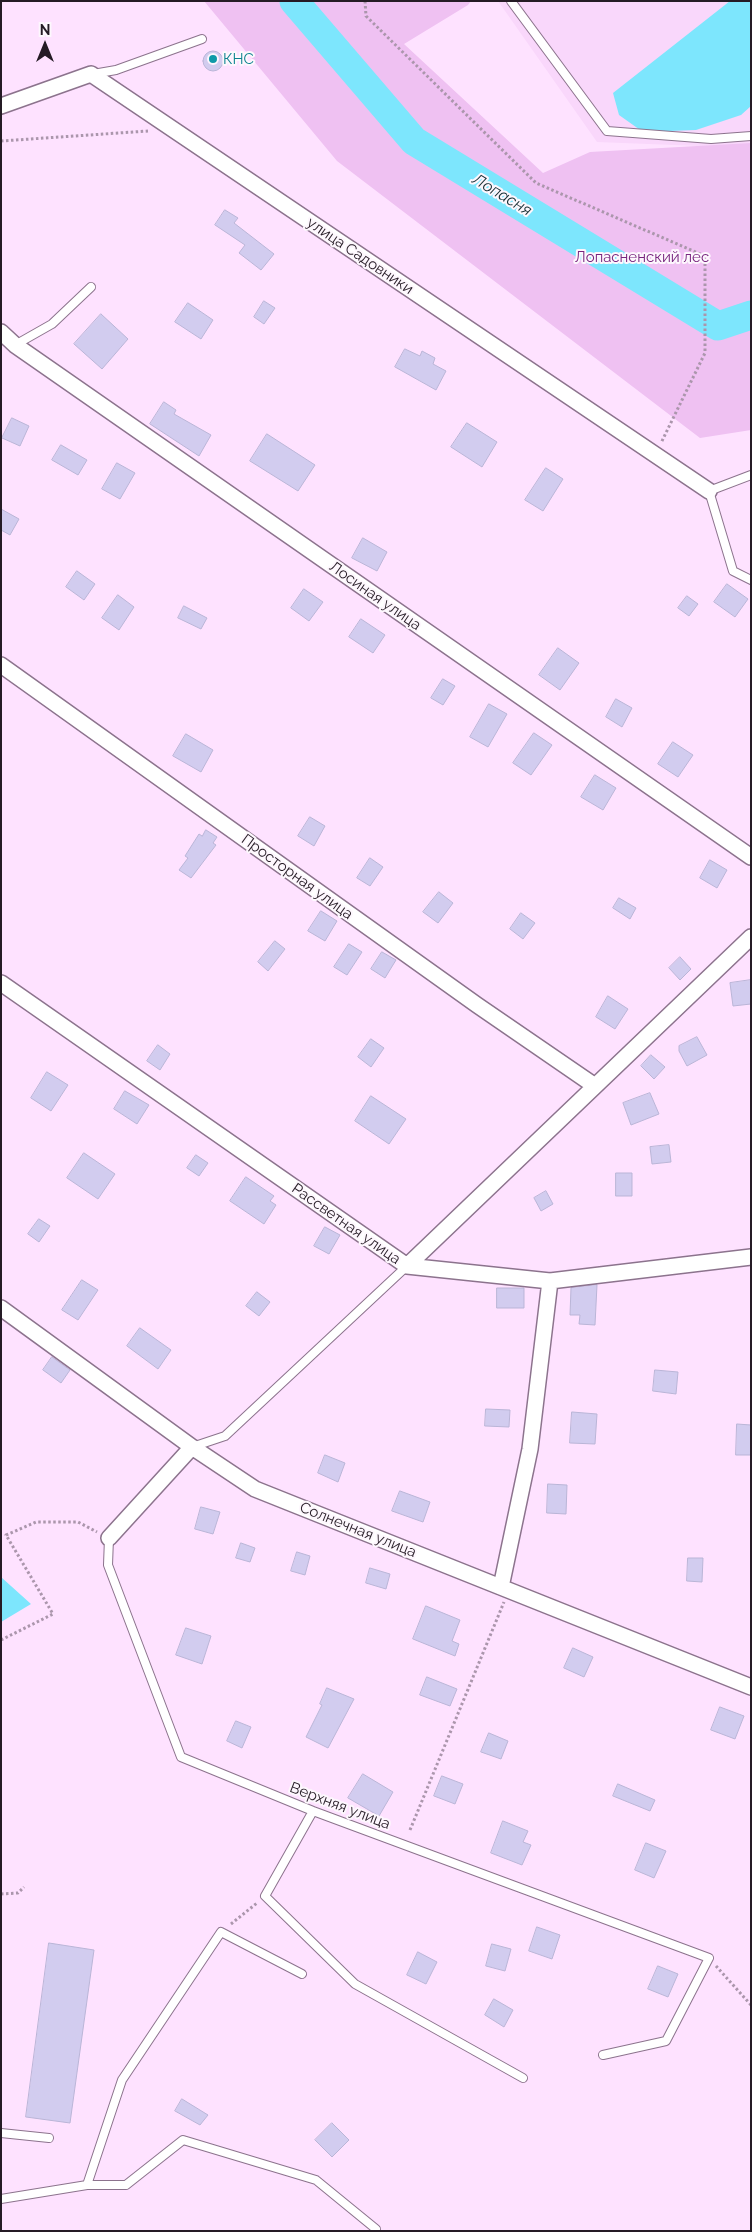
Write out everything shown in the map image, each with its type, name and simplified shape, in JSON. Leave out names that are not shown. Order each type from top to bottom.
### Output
[{"type":"street","points":[[1,106],[91,74]]},
{"type":"street","name":"улица Садовники","points":[[91,74],[709,491]]},
{"type":"street","name":"Лосиная улица","points":[[1,332],[15,345],[751,857]]},
{"type":"street","name":"Просторная улица","points":[[1,665],[461,994],[595,1086]]},
{"type":"street","points":[[407,1266],[750,941]]},
{"type":"street","name":"Рассветная улица","points":[[1,983],[407,1266],[550,1281],[751,1257]]},
{"type":"street","points":[[505,1589],[530,1450],[550,1281]]},
{"type":"street","name":"Солнечная улица","points":[[1,1308],[192,1447],[254,1488],[751,1687]]},
{"type":"street","points":[[109,1538],[192,1447]]},
{"type":"lane","points":[[511,1],[608,131],[711,139],[751,136]]},
{"type":"lane","points":[[91,74],[116,70],[202,39]]},
{"type":"lane","points":[[15,345],[52,324],[91,287]]},
{"type":"lane","points":[[751,475],[709,491],[733,571],[751,580]]},
{"type":"lane","points":[[192,1447],[225,1436],[407,1266]]},
{"type":"lane","name":"Верхняя улица","points":[[109,1538],[108,1565],[181,1757],[313,1811],[709,1958]]},
{"type":"lane","points":[[313,1811],[265,1896],[355,1984],[523,2078]]},
{"type":"lane","points":[[87,2185],[122,2080],[221,1932],[302,1974]]},
{"type":"lane","points":[[603,2055],[666,2041],[709,1958]]},
{"type":"lane","points":[[1,2133],[49,2138]]},
{"type":"lane","points":[[1,2199],[87,2185],[126,2185],[183,2140],[316,2180],[376,2229]]},
{"type":"path","points":[[365,1],[366,16],[536,183],[704,256],[704,353],[655,455]]},
{"type":"path","points":[[1,141],[172,130]]},
{"type":"path","points":[[1,1534],[6,1535],[36,1522],[78,1522],[109,1538]]},
{"type":"path","points":[[1,1640],[53,1614],[6,1535]]},
{"type":"path","points":[[410,1830],[456,1724],[505,1589]]},
{"type":"path","points":[[1,1894],[18,1893],[24,1887]]},
{"type":"path","points":[[221,1932],[265,1896]]},
{"type":"path","points":[[709,1958],[751,2005]]},
{"type":"shaded area","points":[[498,1],[751,1],[751,148],[597,142]]},
{"type":"green space","name":"Лопасненский лес","points":[[204,1],[471,1],[468,5],[404,44],[543,173],[590,152],[751,143],[751,430],[700,438],[337,161]]},
{"type":"water","points":[[730,1],[751,1],[751,106],[741,115],[696,130],[643,132],[619,115],[613,93]]},
{"type":"water","points":[[1,1577],[31,1604],[1,1622]]},
{"type":"building","name":"КНС","points":[[213,51],[220,54],[223,61],[220,68],[213,71],[206,68],[203,61],[206,54]]},
{"type":"building","points":[[225,210],[238,218],[234,223],[274,254],[261,270],[239,253],[245,245],[215,225]]},
{"type":"building","points":[[264,301],[275,308],[264,324],[254,317]]},
{"type":"building","points":[[188,303],[213,320],[201,339],[175,322]]},
{"type":"building","points":[[101,314],[128,339],[102,369],[74,344]]},
{"type":"building","points":[[405,349],[420,356],[422,351],[435,358],[433,364],[446,371],[436,390],[395,367]]},
{"type":"building","points":[[164,402],[176,410],[174,414],[211,435],[199,456],[150,424]]},
{"type":"building","points":[[12,418],[29,426],[20,446],[2,438]]},
{"type":"building","points":[[467,423],[497,442],[482,467],[451,447]]},
{"type":"building","points":[[267,434],[315,465],[298,491],[250,461]]},
{"type":"building","points":[[61,445],[87,460],[78,475],[52,460]]},
{"type":"building","points":[[117,463],[135,473],[120,499],[102,489]]},
{"type":"building","points":[[546,468],[563,479],[543,511],[525,500]]},
{"type":"building","points":[[1,509],[19,519],[10,535],[1,530]]},
{"type":"building","points":[[363,538],[387,552],[377,571],[352,558]]},
{"type":"building","points":[[77,571],[95,584],[84,600],[66,587]]},
{"type":"building","points":[[727,584],[748,599],[735,617],[714,602]]},
{"type":"building","points":[[304,589],[323,602],[309,621],[291,608]]},
{"type":"building","points":[[118,595],[134,607],[119,630],[102,618]]},
{"type":"building","points":[[687,596],[698,604],[689,616],[678,608]]},
{"type":"building","points":[[184,606],[207,618],[201,629],[178,618]]},
{"type":"building","points":[[361,619],[385,635],[373,653],[349,637]]},
{"type":"building","points":[[558,648],[579,663],[560,690],[539,675]]},
{"type":"building","points":[[443,679],[455,686],[443,705],[431,698]]},
{"type":"building","points":[[616,699],[632,708],[622,727],[606,717]]},
{"type":"building","points":[[489,704],[507,714],[488,747],[470,737]]},
{"type":"building","points":[[534,733],[552,745],[531,775],[513,763]]},
{"type":"building","points":[[186,734],[213,750],[201,772],[173,756]]},
{"type":"building","points":[[673,742],[693,755],[678,777],[658,764]]},
{"type":"building","points":[[595,775],[616,788],[603,810],[581,797]]},
{"type":"building","points":[[310,817],[325,826],[314,846],[298,836]]},
{"type":"building","points":[[206,830],[217,837],[213,843],[216,845],[191,878],[179,870],[188,858],[185,856],[199,834],[202,836]]},
{"type":"building","points":[[370,858],[383,867],[370,886],[357,878]]},
{"type":"building","points":[[710,860],[727,870],[717,888],[700,878]]},
{"type":"building","points":[[439,892],[453,903],[438,923],[423,912]]},
{"type":"building","points":[[619,898],[636,908],[630,919],[613,908]]},
{"type":"building","points":[[321,911],[337,921],[325,941],[308,931]]},
{"type":"building","points":[[521,913],[535,923],[523,939],[510,929]]},
{"type":"building","points":[[275,941],[285,949],[268,971],[258,962]]},
{"type":"building","points":[[349,944],[362,952],[347,975],[334,967]]},
{"type":"building","points":[[382,952],[396,960],[385,978],[371,969]]},
{"type":"building","points":[[680,957],[691,969],[680,980],[669,968]]},
{"type":"building","points":[[751,980],[751,1004],[733,1006],[730,983]]},
{"type":"building","points":[[608,996],[628,1009],[615,1029],[596,1017]]},
{"type":"building","points":[[697,1037],[707,1055],[687,1066],[679,1051],[679,1046]]},
{"type":"building","points":[[371,1039],[384,1048],[371,1067],[358,1057]]},
{"type":"building","points":[[158,1045],[170,1054],[160,1070],[147,1061]]},
{"type":"building","points":[[651,1055],[665,1067],[654,1079],[641,1066]]},
{"type":"building","points":[[47,1072],[68,1085],[51,1111],[31,1098]]},
{"type":"building","points":[[125,1091],[149,1105],[137,1124],[114,1109]]},
{"type":"building","points":[[650,1093],[659,1114],[631,1125],[623,1103]]},
{"type":"building","points":[[371,1096],[406,1119],[389,1144],[355,1121]]},
{"type":"building","points":[[669,1145],[671,1162],[652,1164],[650,1147]]},
{"type":"building","points":[[84,1153],[115,1174],[98,1199],[67,1178]]},
{"type":"building","points":[[196,1155],[208,1163],[199,1176],[187,1168]]},
{"type":"building","points":[[616,1173],[632,1173],[632,1196],[616,1196]]},
{"type":"building","points":[[246,1177],[274,1196],[270,1201],[276,1205],[264,1224],[230,1201]]},
{"type":"building","points":[[546,1191],[553,1204],[541,1211],[534,1198]]},
{"type":"building","points":[[39,1219],[50,1226],[39,1242],[28,1234]]},
{"type":"building","points":[[325,1227],[340,1235],[329,1254],[314,1246]]},
{"type":"building","points":[[82,1280],[98,1290],[78,1320],[62,1310]]},
{"type":"building","points":[[597,1285],[595,1325],[579,1324],[580,1315],[570,1315],[571,1288]]},
{"type":"building","points":[[497,1288],[524,1288],[524,1308],[497,1308]]},
{"type":"building","points":[[257,1292],[270,1302],[259,1316],[246,1306]]},
{"type":"building","points":[[140,1328],[171,1350],[158,1369],[127,1346]]},
{"type":"building","points":[[52,1357],[70,1370],[61,1383],[43,1370]]},
{"type":"building","points":[[655,1370],[678,1372],[676,1394],[653,1391]]},
{"type":"building","points":[[486,1409],[510,1410],[509,1427],[485,1426]]},
{"type":"building","points":[[572,1412],[597,1414],[595,1444],[570,1443]]},
{"type":"building","points":[[737,1424],[751,1425],[751,1455],[736,1455]]},
{"type":"building","points":[[325,1455],[345,1463],[338,1482],[318,1473]]},
{"type":"building","points":[[548,1484],[567,1485],[566,1514],[547,1513]]},
{"type":"building","points":[[400,1491],[430,1502],[423,1522],[392,1511]]},
{"type":"building","points":[[201,1507],[220,1512],[213,1534],[195,1529]]},
{"type":"building","points":[[241,1543],[255,1548],[250,1562],[236,1558]]},
{"type":"building","points":[[297,1552],[310,1556],[305,1575],[291,1571]]},
{"type":"building","points":[[688,1558],[703,1558],[702,1582],[687,1581]]},
{"type":"building","points":[[370,1568],[390,1574],[386,1589],[366,1583]]},
{"type":"building","points":[[426,1606],[460,1620],[452,1641],[459,1644],[455,1656],[413,1639]]},
{"type":"building","points":[[186,1628],[211,1636],[202,1664],[176,1655]]},
{"type":"building","points":[[573,1648],[593,1657],[584,1677],[564,1668]]},
{"type":"building","points":[[427,1677],[457,1689],[450,1706],[420,1695]]},
{"type":"building","points":[[327,1688],[354,1699],[328,1748],[306,1737],[322,1705],[320,1704]]},
{"type":"building","points":[[720,1707],[744,1716],[735,1739],[711,1730]]},
{"type":"building","points":[[236,1721],[251,1727],[242,1748],[227,1741]]},
{"type":"building","points":[[489,1733],[508,1741],[501,1759],[481,1752]]},
{"type":"building","points":[[363,1774],[393,1792],[379,1816],[348,1798]]},
{"type":"building","points":[[442,1776],[463,1784],[455,1804],[434,1796]]},
{"type":"building","points":[[618,1784],[655,1800],[650,1811],[613,1796]]},
{"type":"building","points":[[503,1821],[528,1831],[523,1842],[531,1845],[522,1865],[491,1853]]},
{"type":"building","points":[[646,1843],[666,1851],[654,1878],[635,1870]]},
{"type":"building","points":[[537,1927],[560,1935],[552,1959],[529,1951]]},
{"type":"building","points":[[49,1943],[94,1950],[70,2123],[26,2117]]},
{"type":"building","points":[[492,1944],[511,1949],[505,1971],[486,1966]]},
{"type":"building","points":[[418,1952],[437,1962],[426,1984],[407,1975]]},
{"type":"building","points":[[658,1966],[678,1974],[668,1997],[648,1989]]},
{"type":"building","points":[[494,1999],[513,2010],[504,2027],[485,2015]]},
{"type":"building","points":[[182,2099],[208,2115],[200,2125],[175,2111]]},
{"type":"building","points":[[332,2123],[349,2140],[332,2157],[315,2140]]},
{"type":"waterway","name":"Лопасня","points":[[294,1],[414,141],[718,326],[751,315]]},
{"type":"place","name":"КНС","points":[[213,59]]}]
